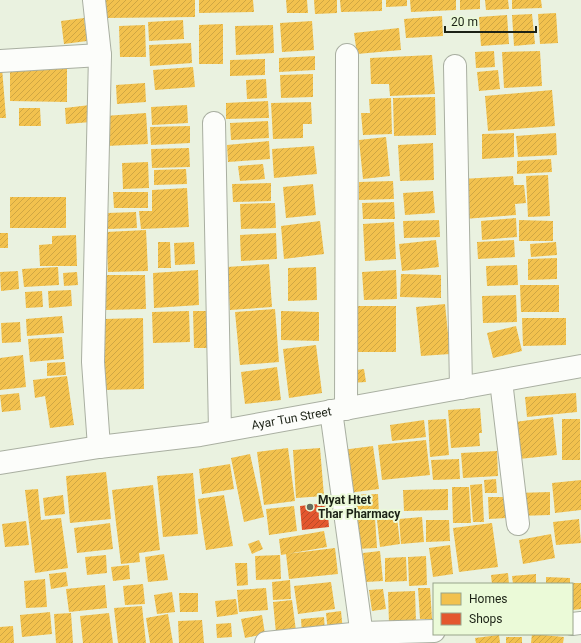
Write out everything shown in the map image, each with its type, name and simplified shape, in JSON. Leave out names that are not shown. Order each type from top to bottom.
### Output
[{"type":"street","points":[[94,0],[100,55],[93,362],[99,447]]},
{"type":"street","points":[[0,61],[100,55]]},
{"type":"street","points":[[346,55],[339,410],[363,638]]},
{"type":"street","points":[[455,66],[461,388]]},
{"type":"street","points":[[214,123],[220,431]]},
{"type":"street","name":"Ayar Tun Street","points":[[0,464],[99,447],[220,431],[581,366]]},
{"type":"street","points":[[501,381],[518,524]]},
{"type":"street","points":[[266,643],[363,638],[433,631]]},
{"type":"building: Homes","points":[[105,0],[195,0],[195,17],[105,18]]},
{"type":"building: Homes","points":[[199,0],[253,0],[254,12],[199,13]]},
{"type":"building: Homes","points":[[286,0],[307,0],[308,13],[287,13]]},
{"type":"building: Homes","points":[[314,0],[337,0],[337,13],[315,14]]},
{"type":"building: Homes","points":[[340,0],[382,0],[382,11],[341,12]]},
{"type":"building: Homes","points":[[386,0],[407,0],[407,6],[386,7]]},
{"type":"building: Homes","points":[[410,0],[456,0],[456,10],[411,12]]},
{"type":"building: Homes","points":[[460,0],[480,0],[480,9],[460,10]]},
{"type":"building: Homes","points":[[485,0],[508,0],[509,9],[486,10]]},
{"type":"building: Homes","points":[[512,0],[541,0],[542,8],[512,9]]},
{"type":"building: Homes","points":[[556,13],[558,43],[540,44],[538,14]]},
{"type":"building: Homes","points":[[532,14],[535,44],[514,46],[512,15]]},
{"type":"building: Homes","points":[[507,15],[509,44],[481,46],[479,17]]},
{"type":"building: Homes","points":[[442,16],[443,36],[406,38],[404,19]]},
{"type":"building: Homes","points":[[84,18],[87,41],[64,44],[61,21]]},
{"type":"building: Homes","points":[[183,20],[184,39],[149,41],[148,22]]},
{"type":"building: Homes","points":[[312,21],[314,50],[282,52],[280,23]]},
{"type":"building: Homes","points":[[223,24],[223,64],[199,64],[199,25]]},
{"type":"building: Homes","points":[[145,25],[146,57],[120,57],[119,26]]},
{"type":"building: Homes","points":[[273,25],[274,53],[236,55],[235,26]]},
{"type":"building: Homes","points":[[399,28],[401,50],[357,54],[354,33]]},
{"type":"building: Homes","points":[[191,43],[192,63],[150,66],[149,45]]},
{"type":"building: Homes","points":[[494,51],[495,67],[476,68],[475,52]]},
{"type":"building: Homes","points":[[540,51],[542,86],[504,88],[502,52]]},
{"type":"building: Homes","points":[[432,55],[435,94],[390,96],[389,84],[371,84],[370,58]]},
{"type":"building: Homes","points":[[315,56],[315,70],[279,72],[279,58]]},
{"type":"building: Homes","points":[[265,59],[265,75],[230,76],[230,60]]},
{"type":"building: Homes","points":[[10,65],[67,66],[67,102],[10,101]]},
{"type":"building: Homes","points":[[193,67],[195,87],[155,90],[153,70]]},
{"type":"building: Homes","points":[[2,68],[6,118],[0,118],[0,69]]},
{"type":"building: Homes","points":[[498,70],[500,89],[479,91],[477,72]]},
{"type":"building: Homes","points":[[313,74],[313,97],[281,98],[280,75]]},
{"type":"building: Homes","points":[[266,79],[267,98],[247,99],[246,80]]},
{"type":"building: Homes","points":[[145,83],[146,102],[117,104],[116,85]]},
{"type":"building: Homes","points":[[552,90],[555,126],[488,131],[485,96]]},
{"type":"building: Homes","points":[[435,97],[436,135],[394,136],[393,98]]},
{"type":"building: Homes","points":[[391,98],[392,134],[363,135],[361,113],[370,113],[369,99]]},
{"type":"building: Homes","points":[[268,101],[269,118],[226,119],[226,103]]},
{"type":"building: Homes","points":[[311,102],[312,124],[303,124],[303,138],[273,139],[271,103]]},
{"type":"building: Homes","points":[[90,105],[91,122],[66,124],[65,108]]},
{"type":"building: Homes","points":[[187,105],[188,123],[152,125],[151,107]]},
{"type":"building: Homes","points":[[19,108],[40,108],[41,126],[19,126]]},
{"type":"building: Homes","points":[[146,113],[148,144],[107,146],[105,116]]},
{"type":"building: Homes","points":[[268,121],[269,138],[231,140],[230,123]]},
{"type":"building: Homes","points":[[190,126],[190,143],[151,145],[150,127]]},
{"type":"building: Homes","points":[[514,133],[514,157],[482,159],[482,134]]},
{"type":"building: Homes","points":[[556,133],[557,155],[518,157],[516,136]]},
{"type":"building: Homes","points":[[386,137],[390,176],[363,179],[359,140]]},
{"type":"building: Homes","points":[[269,141],[270,159],[228,162],[227,145]]},
{"type":"building: Homes","points":[[433,143],[434,180],[400,181],[398,145]]},
{"type":"building: Homes","points":[[314,146],[317,174],[274,178],[272,149]]},
{"type":"building: Homes","points":[[189,148],[190,167],[152,168],[151,149]]},
{"type":"building: Homes","points":[[551,159],[552,172],[517,174],[517,161]]},
{"type":"building: Homes","points":[[148,162],[149,188],[123,189],[122,163]]},
{"type":"building: Homes","points":[[263,164],[265,179],[240,181],[238,166]]},
{"type":"building: Homes","points":[[186,169],[187,184],[154,185],[154,170]]},
{"type":"building: Homes","points":[[548,175],[550,216],[528,217],[526,176]]},
{"type":"building: Homes","points":[[513,176],[514,185],[524,185],[526,203],[515,204],[516,215],[464,219],[462,179]]},
{"type":"building: Homes","points":[[393,181],[394,199],[359,200],[359,182]]},
{"type":"building: Homes","points":[[271,183],[271,201],[233,202],[232,184]]},
{"type":"building: Homes","points":[[313,184],[316,215],[286,218],[283,187]]},
{"type":"building: Homes","points":[[187,188],[189,227],[141,229],[139,211],[152,211],[152,190]]},
{"type":"building: Homes","points":[[433,191],[435,213],[405,215],[403,193]]},
{"type":"building: Homes","points":[[113,192],[148,192],[148,208],[114,208]]},
{"type":"building: Homes","points":[[10,197],[66,197],[66,228],[10,228]]},
{"type":"building: Homes","points":[[394,202],[395,219],[363,219],[362,203]]},
{"type":"building: Homes","points":[[275,203],[276,228],[241,229],[240,204]]},
{"type":"building: Homes","points":[[136,212],[137,228],[108,229],[107,213]]},
{"type":"building: Homes","points":[[516,218],[517,237],[482,240],[481,221]]},
{"type":"building: Homes","points":[[439,220],[440,237],[404,238],[403,221]]},
{"type":"building: Homes","points":[[519,220],[553,221],[553,241],[519,241]]},
{"type":"building: Homes","points":[[320,221],[324,254],[284,259],[281,226]]},
{"type":"building: Homes","points":[[394,222],[396,259],[365,261],[363,224]]},
{"type":"building: Homes","points":[[146,230],[148,271],[108,272],[106,232]]},
{"type":"building: Homes","points":[[0,233],[8,233],[8,248],[0,248]]},
{"type":"building: Homes","points":[[276,233],[277,259],[241,261],[240,235]]},
{"type":"building: Homes","points":[[76,235],[77,266],[40,266],[39,245],[52,244],[52,236]]},
{"type":"building: Homes","points":[[436,240],[439,267],[402,271],[399,244]]},
{"type":"building: Homes","points":[[514,240],[515,257],[478,259],[477,242]]},
{"type":"building: Homes","points":[[158,242],[170,242],[171,268],[158,268]]},
{"type":"building: Homes","points":[[194,242],[195,264],[175,265],[174,243]]},
{"type":"building: Homes","points":[[556,242],[557,255],[531,257],[530,244]]},
{"type":"building: Homes","points":[[557,258],[557,279],[528,280],[528,259]]},
{"type":"building: Homes","points":[[269,264],[272,307],[230,310],[227,267]]},
{"type":"building: Homes","points":[[517,265],[518,285],[487,286],[486,266]]},
{"type":"building: Homes","points":[[58,267],[59,285],[24,287],[22,269]]},
{"type":"building: Homes","points":[[316,267],[317,300],[288,301],[288,268]]},
{"type":"building: Homes","points":[[198,270],[199,305],[154,308],[153,273]]},
{"type":"building: Homes","points":[[396,270],[397,299],[364,300],[362,272]]},
{"type":"building: Homes","points":[[18,271],[19,289],[1,291],[0,272]]},
{"type":"building: Homes","points":[[77,272],[78,285],[64,286],[63,273]]},
{"type":"building: Homes","points":[[401,274],[441,275],[441,298],[400,297]]},
{"type":"building: Homes","points":[[105,275],[145,275],[146,309],[106,310]]},
{"type":"building: Homes","points":[[520,285],[559,285],[559,312],[521,312]]},
{"type":"building: Homes","points":[[71,290],[72,306],[49,308],[48,291]]},
{"type":"building: Homes","points":[[42,291],[43,307],[26,308],[25,292]]},
{"type":"building: Homes","points":[[516,295],[517,322],[483,323],[482,296]]},
{"type":"building: Homes","points":[[445,304],[450,354],[421,356],[416,307]]},
{"type":"building: Homes","points":[[355,306],[396,306],[396,352],[355,352]]},
{"type":"building: Homes","points":[[275,309],[279,362],[240,365],[235,312]]},
{"type":"building: Homes","points":[[189,311],[190,342],[153,343],[152,312]]},
{"type":"building: Homes","points":[[193,311],[207,311],[208,348],[194,348]]},
{"type":"building: Homes","points":[[281,311],[319,312],[319,341],[281,340]]},
{"type":"building: Homes","points":[[62,316],[64,333],[27,336],[26,319]]},
{"type":"building: Homes","points":[[143,318],[144,389],[104,390],[103,319]]},
{"type":"building: Homes","points":[[522,318],[566,318],[566,345],[523,346]]},
{"type":"building: Homes","points":[[20,322],[21,342],[2,343],[1,323]]},
{"type":"building: Homes","points":[[516,326],[522,351],[493,358],[487,333]]},
{"type":"building: Homes","points":[[62,337],[64,359],[30,362],[28,339]]},
{"type":"building: Homes","points":[[316,345],[322,393],[289,398],[283,349]]},
{"type":"building: Homes","points":[[23,355],[26,387],[0,390],[0,358]]},
{"type":"building: Homes","points":[[65,362],[66,375],[47,376],[47,363]]},
{"type":"building: Homes","points":[[277,367],[281,400],[245,404],[241,372]]},
{"type":"building: Homes","points":[[364,369],[366,382],[350,383],[349,371]]},
{"type":"building: Homes","points":[[67,376],[74,425],[50,428],[45,396],[35,398],[33,380]]},
{"type":"building: Homes","points":[[19,393],[21,410],[2,412],[0,395]]},
{"type":"building: Homes","points":[[576,393],[577,412],[527,417],[525,397]]},
{"type":"building: Homes","points":[[480,408],[482,433],[479,433],[480,446],[451,448],[448,410]]},
{"type":"building: Homes","points":[[553,417],[557,455],[519,459],[515,422]]},
{"type":"building: Homes","points":[[446,419],[449,455],[430,457],[428,420]]},
{"type":"building: Homes","points":[[562,419],[580,419],[580,460],[562,460]]},
{"type":"building: Homes","points":[[424,420],[426,437],[392,441],[390,425]]},
{"type":"building: Homes","points":[[426,440],[430,475],[382,480],[378,445]]},
{"type":"building: Homes","points":[[373,446],[379,489],[348,493],[342,450]]},
{"type":"building: Homes","points":[[288,448],[295,501],[264,505],[257,452]]},
{"type":"building: Homes","points":[[320,448],[324,496],[296,498],[293,450]]},
{"type":"building: Homes","points":[[497,451],[498,476],[463,478],[461,453]]},
{"type":"building: Homes","points":[[250,454],[264,517],[244,522],[231,458]]},
{"type":"building: Homes","points":[[459,459],[460,479],[433,480],[431,460]]},
{"type":"building: Homes","points":[[230,464],[234,489],[202,494],[199,469]]},
{"type":"building: Homes","points":[[106,472],[111,519],[70,523],[66,476]]},
{"type":"building: Homes","points":[[193,473],[198,534],[163,537],[157,476]]},
{"type":"building: Homes","points":[[496,479],[497,493],[485,493],[484,480]]},
{"type":"building: Homes","points":[[581,480],[581,510],[555,513],[552,483]]},
{"type":"building: Homes","points":[[482,484],[484,522],[473,522],[470,485]]},
{"type":"building: Homes","points":[[153,485],[160,550],[139,553],[140,562],[121,564],[112,490]]},
{"type":"building: Homes","points":[[452,487],[469,487],[471,523],[453,523]]},
{"type":"building: Homes","points":[[38,489],[41,520],[61,518],[68,568],[35,573],[25,490]]},
{"type":"building: Homes","points":[[448,489],[448,510],[404,511],[403,490]]},
{"type":"building: Homes","points":[[550,492],[550,515],[518,516],[517,493]]},
{"type":"building: Homes","points":[[378,494],[379,514],[349,516],[348,495]]},
{"type":"building: Homes","points":[[63,495],[65,514],[45,516],[43,498]]},
{"type":"building: Homes","points":[[224,495],[233,546],[206,550],[198,499]]},
{"type":"building: Homes","points":[[488,497],[505,497],[506,518],[489,519]]},
{"type":"building: Homes","points":[[294,506],[297,531],[269,535],[266,509]]},
{"type":"building: Homes","points":[[397,517],[400,544],[380,547],[377,520]]},
{"type":"building: Homes","points":[[422,517],[424,542],[401,544],[399,519]]},
{"type":"building: Homes","points":[[375,518],[377,548],[355,549],[354,519]]},
{"type":"building: Homes","points":[[579,519],[581,543],[556,545],[553,522]]},
{"type":"building: Homes","points":[[426,520],[449,520],[450,541],[426,542]]},
{"type":"building: Homes","points":[[26,521],[29,545],[5,547],[2,524]]},
{"type":"building: Homes","points":[[110,523],[113,549],[77,553],[74,528]]},
{"type":"building: Homes","points":[[492,523],[498,567],[459,572],[453,528]]},
{"type":"building: Homes","points":[[324,531],[327,547],[281,555],[279,539]]},
{"type":"building: Homes","points":[[551,534],[555,558],[523,564],[519,540]]},
{"type":"building: Homes","points":[[259,540],[263,549],[252,554],[248,544]]},
{"type":"building: Homes","points":[[450,545],[453,574],[433,577],[429,548]]},
{"type":"building: Homes","points":[[335,548],[338,574],[289,579],[286,554]]},
{"type":"building: Homes","points":[[380,551],[383,581],[366,582],[363,553]]},
{"type":"building: Homes","points":[[164,554],[168,580],[148,582],[145,557]]},
{"type":"building: Homes","points":[[106,555],[107,573],[87,575],[85,557]]},
{"type":"building: Homes","points":[[280,555],[281,579],[256,580],[255,556]]},
{"type":"building: Homes","points":[[426,556],[427,585],[409,586],[408,557]]},
{"type":"building: Homes","points":[[406,557],[407,581],[385,582],[385,558]]},
{"type":"building: Homes","points":[[235,563],[247,563],[248,585],[237,586]]},
{"type":"building: Homes","points":[[129,565],[130,579],[113,581],[111,567]]},
{"type":"building: Homes","points":[[66,572],[68,586],[51,589],[49,574]]},
{"type":"building: Homes","points":[[508,573],[509,583],[492,583],[491,575]]},
{"type":"building: Homes","points":[[536,574],[536,583],[513,583],[512,576]]},
{"type":"building: Homes","points":[[546,577],[570,578],[570,583],[546,583]]},
{"type":"building: Homes","points":[[45,579],[47,607],[26,608],[24,581]]},
{"type":"building: Homes","points":[[290,580],[291,599],[273,600],[272,582]]},
{"type":"building: Homes","points":[[331,582],[335,609],[298,614],[294,586]]},
{"type":"building: Homes","points":[[573,583],[581,583],[581,609],[573,610]]},
{"type":"building: Homes","points":[[143,584],[145,604],[125,605],[123,586]]},
{"type":"building: Homes","points":[[105,585],[107,608],[69,612],[66,589]]},
{"type":"building: Homes","points":[[266,588],[268,610],[239,612],[237,590]]},
{"type":"building: Homes","points":[[418,588],[430,588],[432,619],[420,619]]},
{"type":"building: Homes","points":[[383,589],[386,609],[372,611],[369,590]]},
{"type":"building: Homes","points":[[415,591],[416,622],[389,623],[388,592]]},
{"type":"building: Homes","points":[[172,592],[175,612],[157,614],[154,595]]},
{"type":"building: Homes","points":[[179,593],[198,593],[198,612],[180,612]]},
{"type":"building: Homes","points":[[236,599],[238,614],[217,617],[215,601]]},
{"type":"building: Homes","points":[[292,600],[296,631],[276,633],[273,602]]},
{"type":"building: Homes","points":[[142,606],[146,643],[118,643],[114,608]]},
{"type":"building: Homes","points":[[341,611],[343,631],[328,633],[326,613]]},
{"type":"building: Homes","points":[[50,612],[52,634],[22,637],[20,615]]},
{"type":"building: Homes","points":[[71,613],[73,643],[56,643],[54,614]]},
{"type":"building: Homes","points":[[109,613],[113,643],[83,643],[80,616]]},
{"type":"building: Homes","points":[[168,614],[173,643],[150,643],[146,618]]},
{"type":"building: Homes","points":[[262,615],[265,634],[245,638],[241,619]]},
{"type":"building: Homes","points":[[324,617],[325,632],[302,634],[301,619]]},
{"type":"building: Homes","points":[[202,620],[204,643],[179,643],[178,621]]},
{"type":"building: Homes","points":[[231,623],[232,637],[217,638],[216,624]]},
{"type":"building: Homes","points":[[13,626],[14,643],[0,643],[0,627]]},
{"type":"building: Homes","points":[[499,635],[500,643],[476,643],[475,638]]},
{"type":"building: Homes","points":[[532,635],[564,637],[563,643],[531,643]]},
{"type":"building: Homes","points":[[506,637],[522,637],[522,643],[506,643]]},
{"type":"building: Shops","points":[[327,503],[329,527],[302,530],[300,506]]},
{"type":"place","name":"Myat Htet Thar Pharmacy","points":[[310,507]]}]
